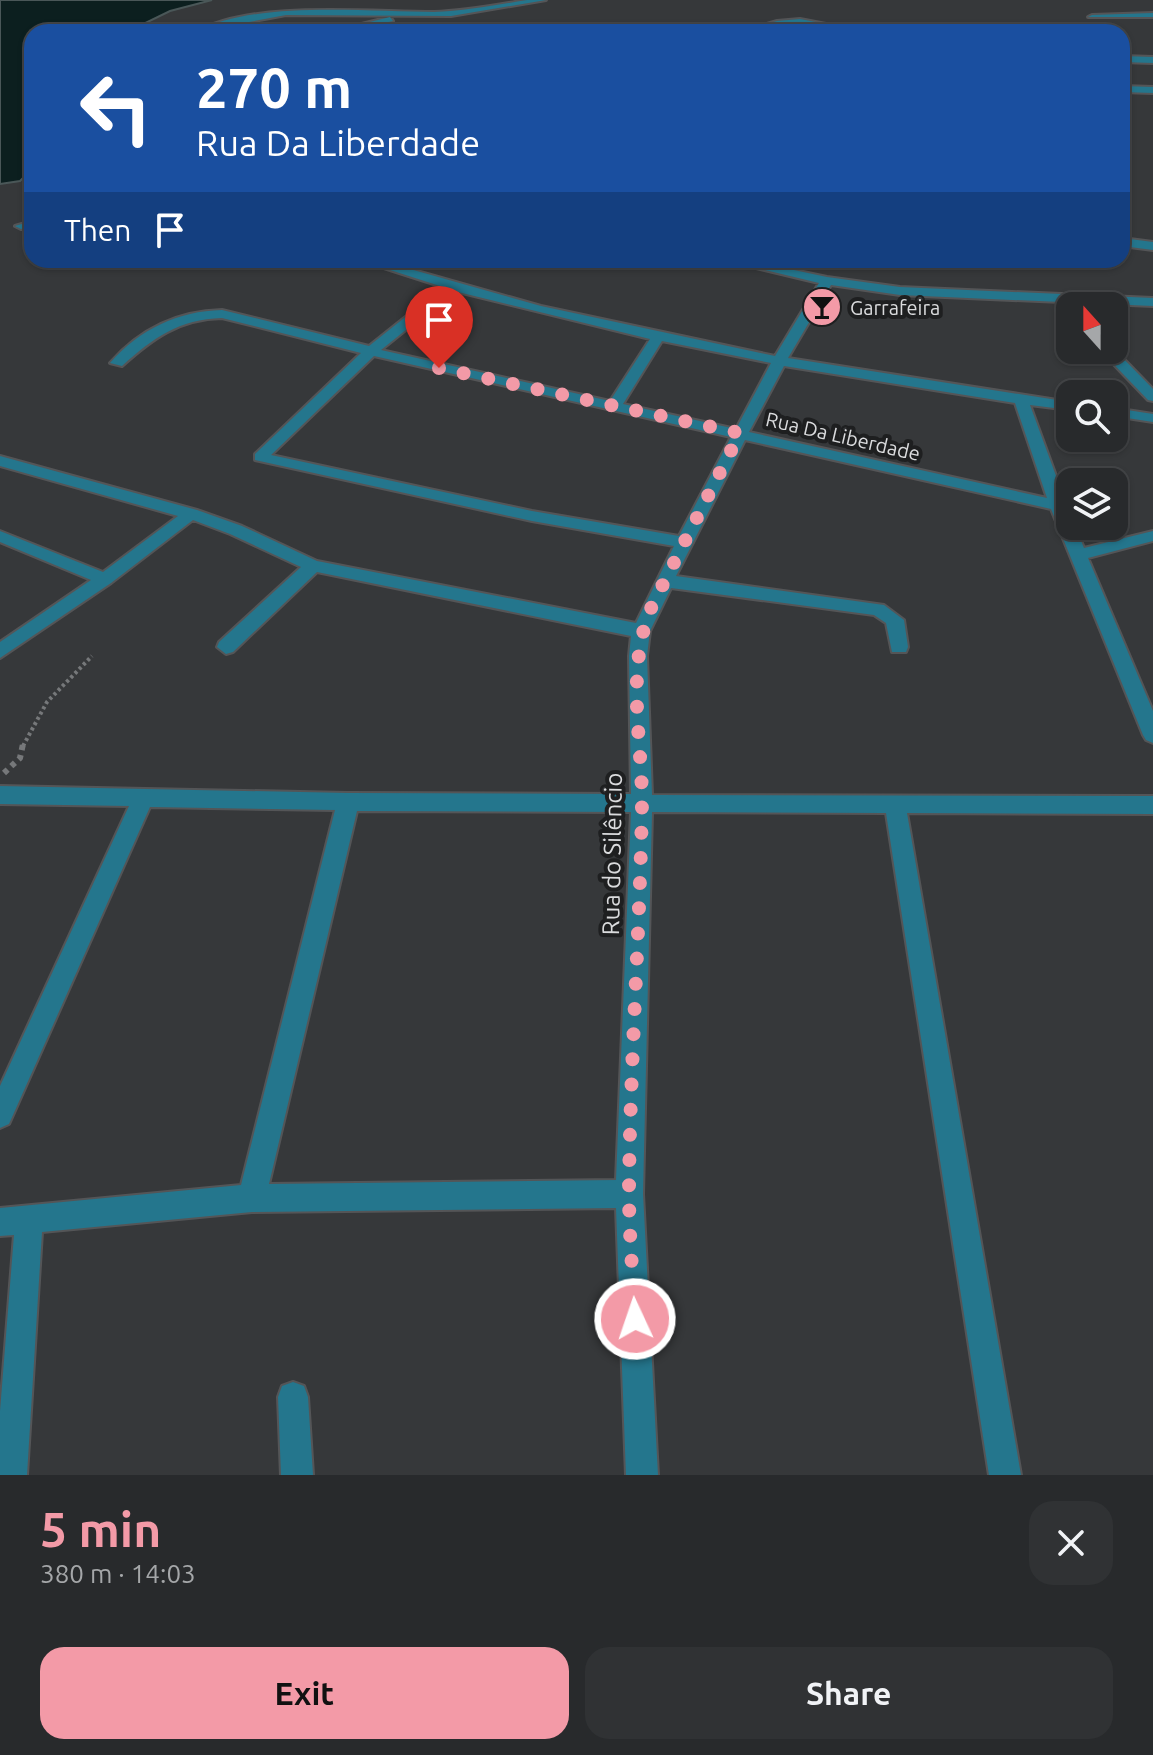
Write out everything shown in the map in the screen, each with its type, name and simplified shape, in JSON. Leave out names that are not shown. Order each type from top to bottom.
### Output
[{"type":"street","points":[[222,24],[275,14],[453,13],[542,0]]},
{"type":"street","points":[[1106,5],[1126,16]]},
{"type":"street","points":[[363,24],[404,13]]},
{"type":"street","points":[[1092,17],[1153,15]]},
{"type":"street","points":[[782,24],[797,21],[815,24]]},
{"type":"street","points":[[1130,59],[1153,60]]},
{"type":"street","points":[[1130,89],[1153,90]]},
{"type":"street","points":[[1130,243],[1153,246]]},
{"type":"street","points":[[390,268],[451,287],[657,338],[778,363],[1056,404]]},
{"type":"street","points":[[766,268],[827,281],[947,295],[1056,301]]},
{"type":"street","name":"Rua do Silêncio","points":[[642,1475],[629,1194],[642,801],[636,694],[641,631],[740,433],[827,281]]},
{"type":"street","points":[[451,287],[370,352],[260,457],[532,516],[684,542]]},
{"type":"street","points":[[1128,302],[1153,302]]},
{"type":"street","name":"Rua Da Liberdade","points":[[117,363],[156,327],[211,314],[1056,505]]},
{"type":"street","points":[[615,405],[657,338]]},
{"type":"street","points":[[1121,364],[1153,397]]},
{"type":"street","points":[[1021,400],[1056,499]]},
{"type":"street","points":[[1128,414],[1153,418]]},
{"type":"street","points":[[0,461],[191,514],[236,530],[313,566],[641,631]]},
{"type":"street","points":[[0,651],[105,579],[191,514]]},
{"type":"street","points":[[0,536],[105,579]]},
{"type":"street","points":[[1079,555],[1153,536]]},
{"type":"street","points":[[1073,540],[1153,735]]},
{"type":"street","points":[[226,647],[313,566]]},
{"type":"street","points":[[666,581],[878,609],[895,620],[899,647]]},
{"type":"street","points":[[0,795],[348,802],[1153,805]]},
{"type":"street","points":[[0,1115],[143,798]]},
{"type":"street","points":[[252,1198],[348,802]]},
{"type":"street","points":[[895,805],[1005,1475]]},
{"type":"street","points":[[11,1475],[14,1221],[252,1198],[629,1194]]},
{"type":"street","points":[[293,1397],[297,1475]]},
{"type":"path","points":[[0,776],[20,758],[23,738],[32,720],[49,698],[92,656]]},
{"type":"water","points":[[0,0],[212,0],[170,11],[143,24],[24,24],[24,177],[20,181],[0,184]]},
{"type":"place","name":"Garrafeira","points":[[822,307]]},
{"type":"route","points":[[439,368],[740,433],[652,606],[641,631],[638,656],[636,694],[642,801],[629,1194],[635,1319]]}]
